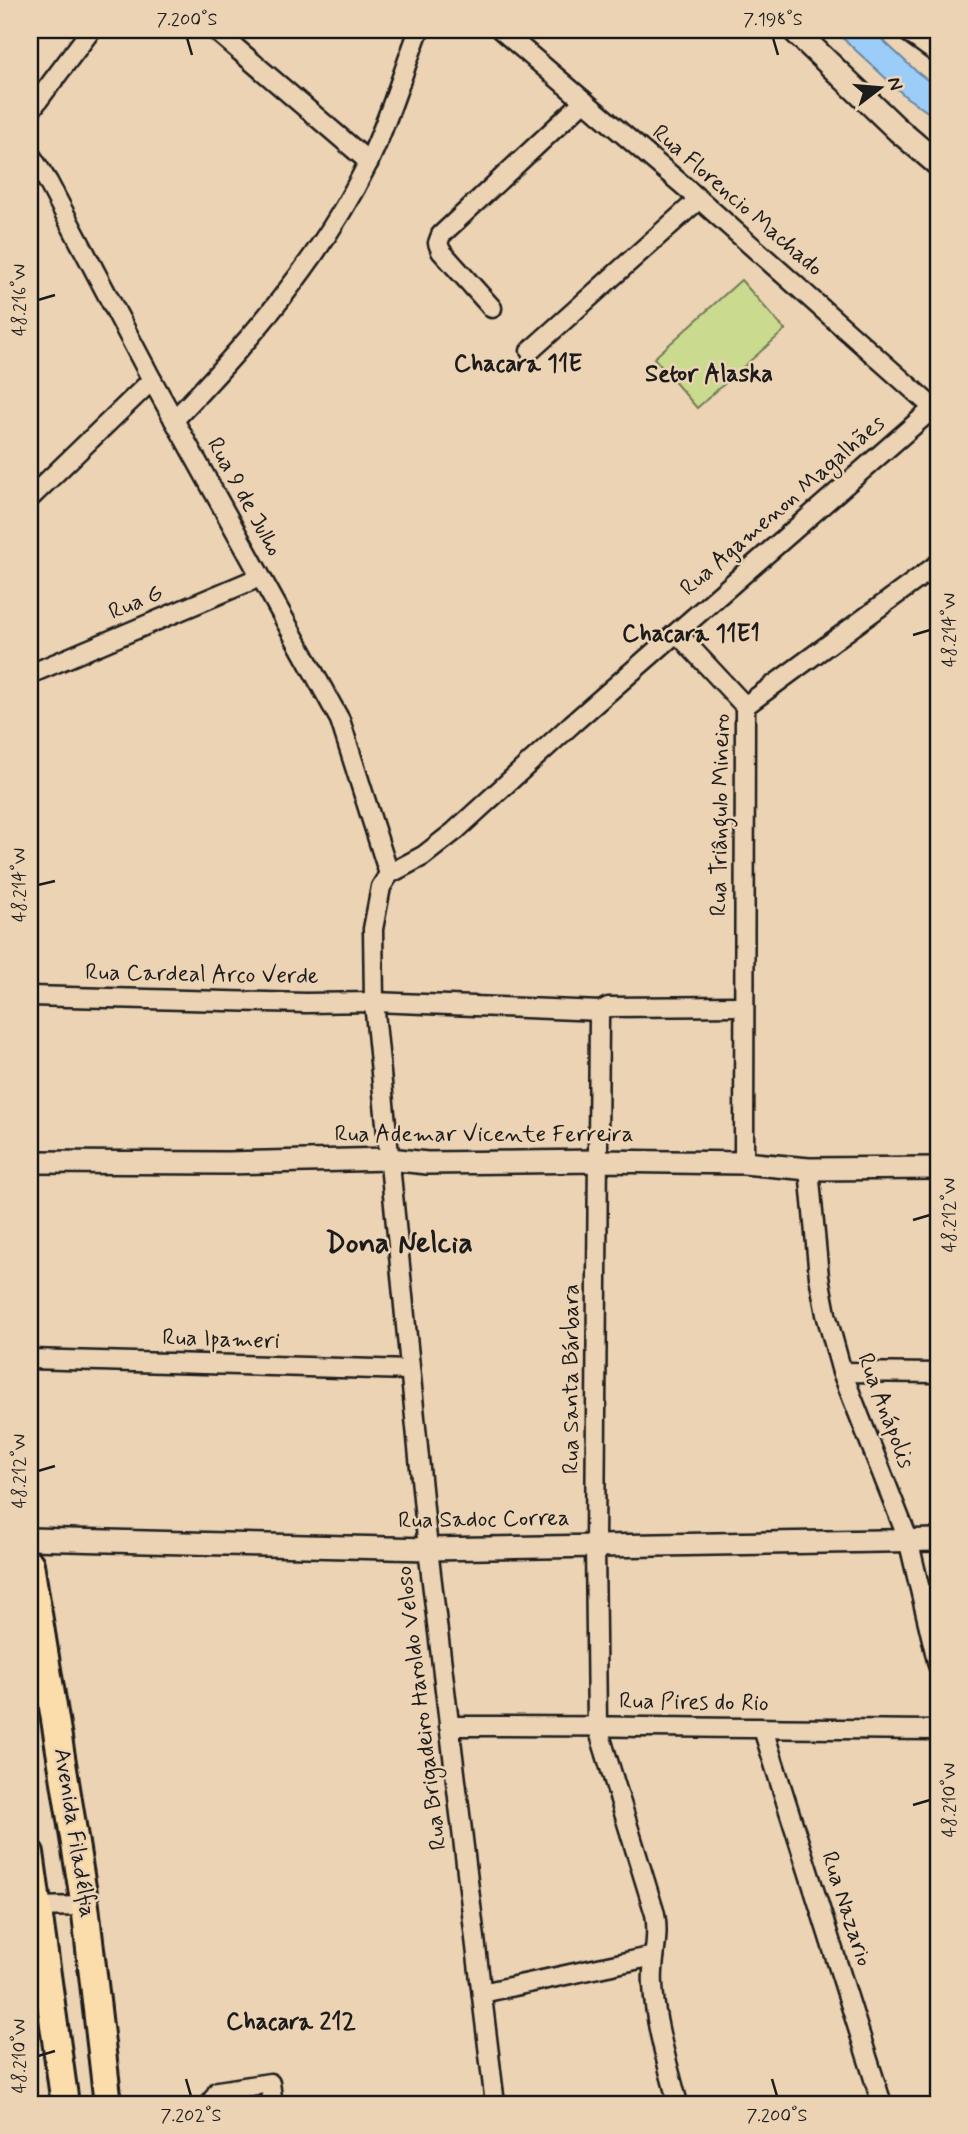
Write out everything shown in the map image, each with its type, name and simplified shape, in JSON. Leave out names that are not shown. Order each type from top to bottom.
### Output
[{"type":"main road","points":[[794,30],[898,130],[938,164]]},
{"type":"main road","points":[[909,30],[938,51]]},
{"type":"main road","name":"Avenida Filadélfia","points":[[30,1564],[85,1906],[108,2104]]},
{"type":"main road","name":"Avenida Filadélfia","points":[[30,1853],[34,1907],[65,2104]]},
{"type":"street","points":[[30,111],[91,30]]},
{"type":"street","points":[[215,30],[369,162]]},
{"type":"street","points":[[174,420],[259,324],[336,222],[369,162],[419,30]]},
{"type":"street","name":"Rua Florencio Machado","points":[[501,30],[699,199],[936,408]]},
{"type":"street","points":[[492,308],[441,251],[438,243],[441,235],[584,101]]},
{"type":"street","name":"Rua 9 de Julho","points":[[30,154],[48,182],[152,380],[340,720],[385,881]]},
{"type":"street","points":[[530,351],[699,199]]},
{"type":"street","points":[[30,498],[152,380]]},
{"type":"street","name":"Rua Agamenon Magalhães","points":[[385,881],[456,831],[572,724],[936,408]]},
{"type":"street","name":"Rua Triângulo Mineiro","points":[[744,1163],[742,1006],[745,706],[938,564]]},
{"type":"street","name":"Rua G","points":[[30,674],[260,577]]},
{"type":"street","points":[[677,633],[745,706]]},
{"type":"street","name":"Rua Brigadeiro Haroldo Veloso","points":[[385,881],[373,929],[374,1002],[428,1549],[495,2104]]},
{"type":"street","name":"Rua Cardeal Arco Verde","points":[[30,996],[605,1009]]},
{"type":"street","points":[[605,1009],[742,1006]]},
{"type":"street","name":"Rua Santa Bárbara","points":[[605,1009],[599,1016],[595,1545],[597,1726],[656,1914],[658,1935],[653,1987],[656,2015],[678,2104]]},
{"type":"street","name":"Rua Ademar Vicente Ferreira","points":[[30,1162],[228,1163],[389,1159],[427,1163],[598,1161],[744,1163],[809,1169],[938,1168]]},
{"type":"street","name":"Rua Anápolis","points":[[809,1169],[819,1277],[842,1372],[908,1539],[938,1665]]},
{"type":"street","name":"Rua Ipameri","points":[[30,1359],[410,1370]]},
{"type":"street","points":[[842,1372],[938,1373]]},
{"type":"street","name":"Rua Sadoc Correa","points":[[30,1539],[428,1549],[938,1540]]},
{"type":"street","name":"Rua Pires do Rio","points":[[449,1726],[938,1730]]},
{"type":"street","name":"Rua Nazario","points":[[763,1730],[882,2104]]},
{"type":"street","points":[[34,1907],[85,1906]]},
{"type":"street","points":[[482,1993],[654,1956]]},
{"type":"street","points":[[214,2098],[270,2083],[273,2104]]},
{"type":"green space","points":[[741,280],[785,330],[697,408],[654,358]]},
{"type":"water","points":[[834,30],[872,30],[938,88],[938,119],[906,97]]},
{"type":"district","name":"Chacara 11E","points":[[518,364]]},
{"type":"district","name":"Setor Alaska","points":[[709,374]]},
{"type":"district","name":"Chacara 11E1","points":[[691,634]]},
{"type":"district","name":"Dona Nelcia","points":[[399,1243]]},
{"type":"district","name":"Chacara 212","points":[[291,2022]]}]
